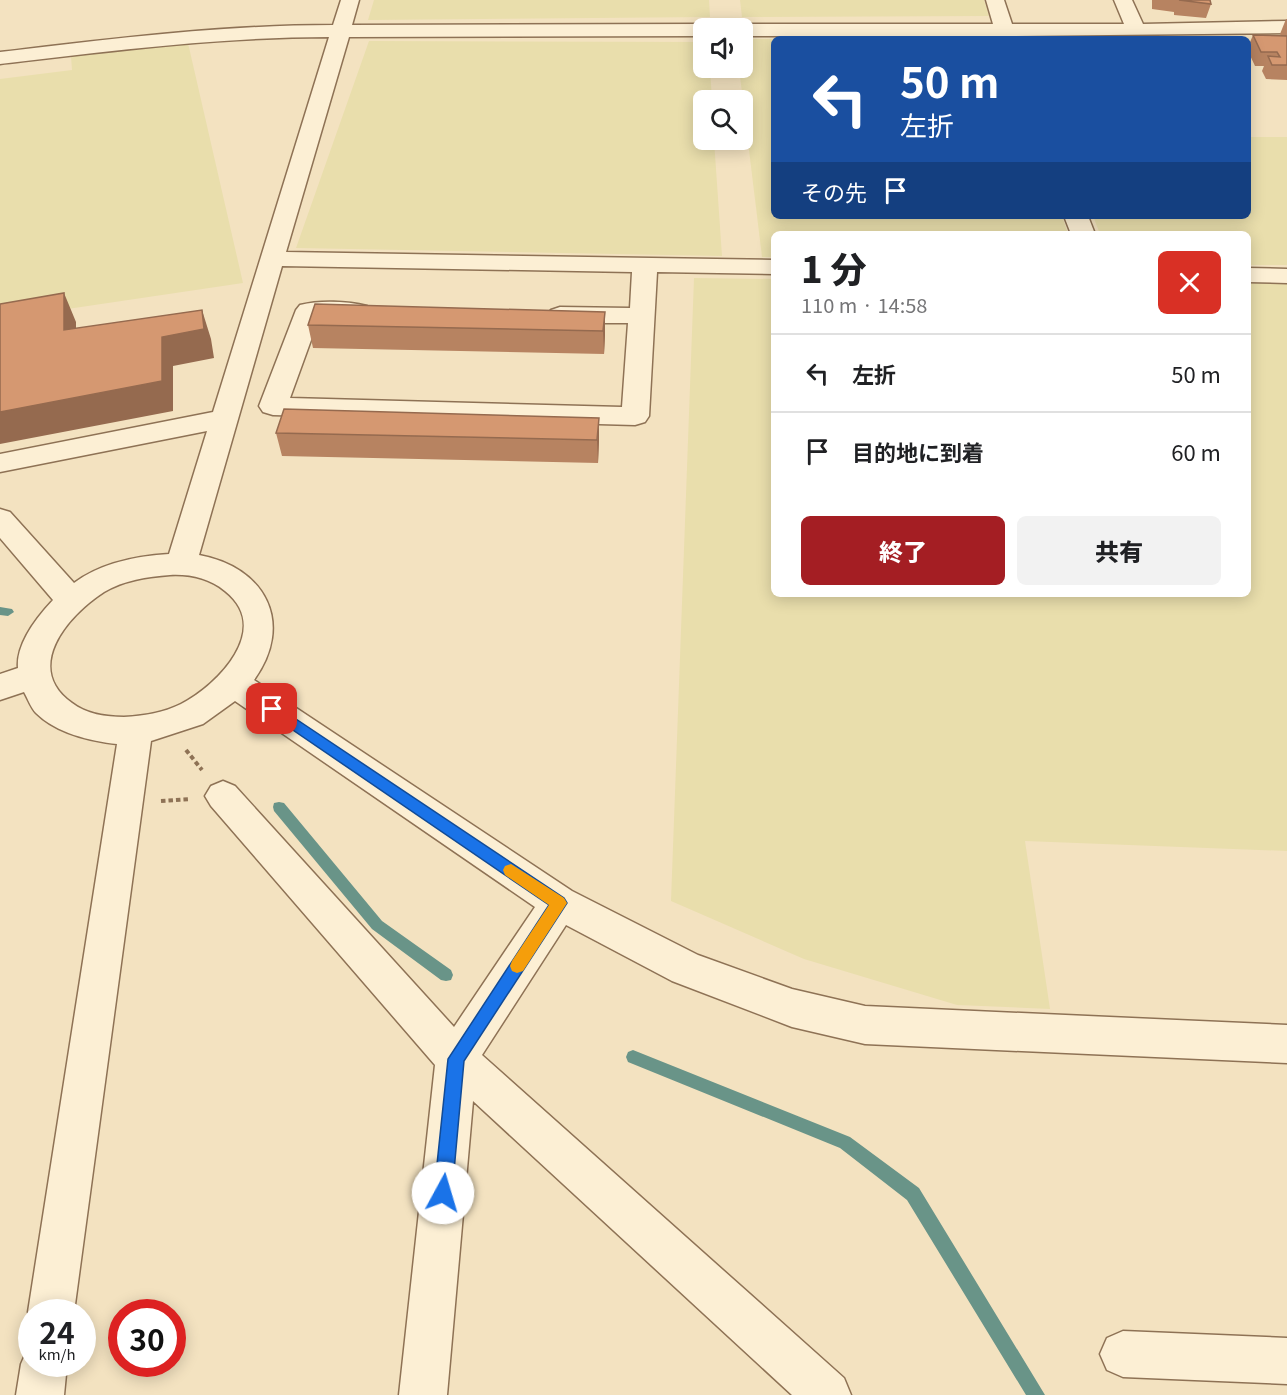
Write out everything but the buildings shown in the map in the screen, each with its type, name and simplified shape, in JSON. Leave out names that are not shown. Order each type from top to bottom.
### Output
[{"type":"street","points":[[181,564],[350,0]]},
{"type":"street","points":[[995,0],[1005,35]]},
{"type":"street","points":[[1123,0],[1136,30]]},
{"type":"street","points":[[1216,9],[1222,28]]},
{"type":"street","points":[[753,30],[1005,35],[1287,27]]},
{"type":"street","points":[[0,58],[184,37],[276,31],[693,30]]},
{"type":"street","points":[[273,259],[771,267]]},
{"type":"street","points":[[381,312],[309,310],[273,406],[635,416],[645,265]]},
{"type":"street","points":[[1251,275],[1287,276]]},
{"type":"street","points":[[535,314],[641,316]]},
{"type":"street","points":[[0,463],[225,419]]},
{"type":"street","points":[[0,519],[71,600]]},
{"type":"street","points":[[181,564],[209,568],[232,579],[249,595],[258,614],[259,637],[251,660],[234,683],[214,700],[191,714],[150,727],[106,729],[79,724],[57,712],[42,696],[34,676],[34,656],[41,637],[53,617],[71,600],[96,583],[123,572],[153,565],[181,564]]},
{"type":"street","points":[[0,687],[34,676]]},
{"type":"street","points":[[234,683],[559,903],[686,968],[792,1008],[865,1025],[1287,1044]]},
{"type":"street","points":[[53,1299],[124,805],[150,727]]},
{"type":"street","points":[[223,796],[456,1059],[827,1395]]},
{"type":"street","points":[[423,1395],[456,1059],[559,903]]},
{"type":"street","points":[[1123,1354],[1287,1361]]},
{"type":"street","points":[[40,1395],[42,1377]]},
{"type":"path","points":[[150,727],[223,796]]},
{"type":"path","points":[[124,805],[223,796]]},
{"type":"shaded area","points":[[374,0],[709,0],[710,17],[368,20]]},
{"type":"shaded area","points":[[740,0],[984,0],[989,16],[742,17]]},
{"type":"shaded area","points":[[753,39],[771,39],[771,219],[1063,219],[1067,231],[771,231],[771,257],[762,257],[749,150],[753,150],[753,90],[742,90],[740,78],[753,78]]},
{"type":"shaded area","points":[[369,41],[693,42],[693,78],[711,78],[711,90],[693,90],[693,150],[715,150],[722,256],[296,248]]},
{"type":"shaded area","points":[[188,43],[243,283],[0,319],[0,79],[72,70],[71,56]]},
{"type":"shaded area","points":[[1251,137],[1287,137],[1287,265],[1251,265],[1251,231],[1099,231],[1094,219],[1251,219]]},
{"type":"shaded area","points":[[694,278],[771,279],[771,597],[1251,597],[1251,283],[1287,284],[1287,851],[1025,841],[1050,1009],[957,1005],[804,959],[671,901]]},
{"type":"waterway","points":[[0,611],[8,612]]},
{"type":"waterway","points":[[279,807],[377,925],[446,975]]},
{"type":"waterway","points":[[633,1057],[845,1142],[913,1194],[1036,1395]]},
{"type":"slow traffic","points":[[511,870],[559,903],[517,966]]},
{"type":"route","points":[[272,709],[559,903],[456,1059],[443,1193]]}]
